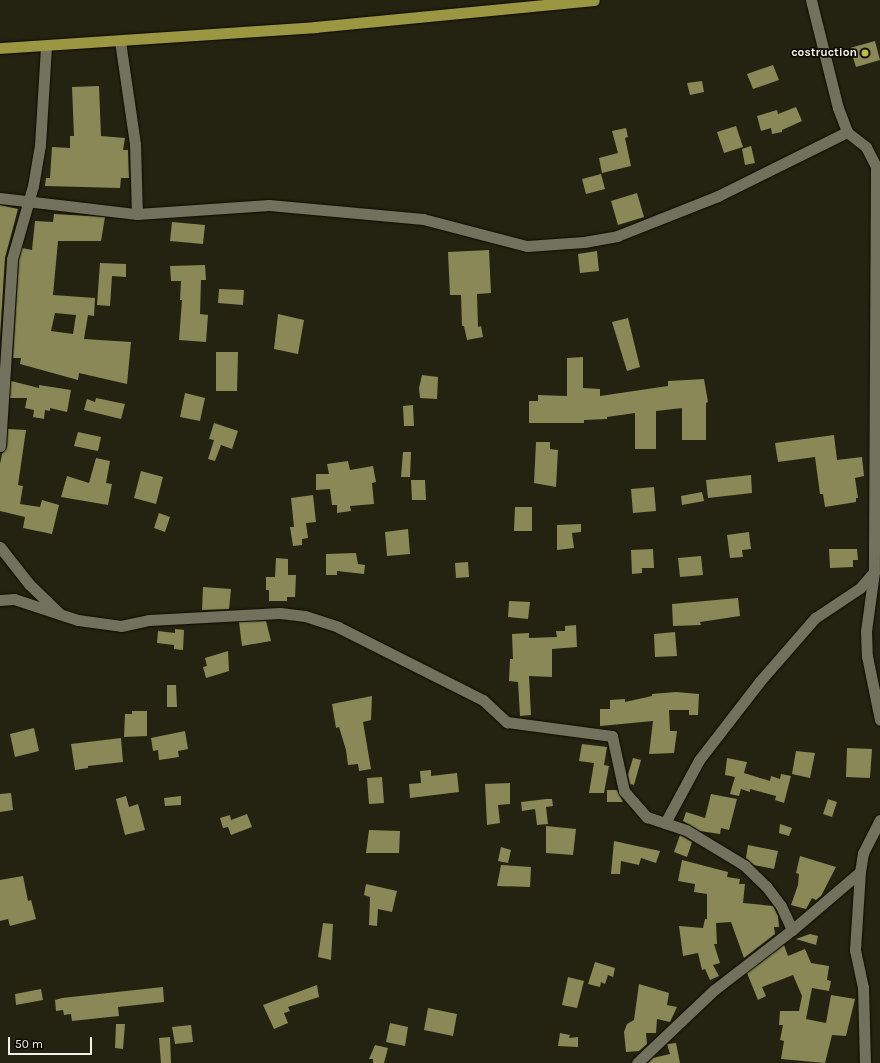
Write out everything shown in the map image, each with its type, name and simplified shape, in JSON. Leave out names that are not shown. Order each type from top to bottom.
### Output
[{"type":"main road","points":[[0,48],[316,27],[590,0]]},
{"type":"street","points":[[810,0],[838,108],[847,132],[866,147],[880,164]]},
{"type":"street","points":[[120,41],[135,144],[137,214]]},
{"type":"street","points":[[0,446],[12,259],[28,201],[40,145],[46,46]]},
{"type":"street","points":[[0,198],[137,214],[269,205],[423,219],[527,246],[584,242],[617,236],[718,196],[847,132]]},
{"type":"street","points":[[871,154],[876,167],[877,571],[866,631],[867,656],[880,720]]},
{"type":"street","points":[[0,547],[30,584],[61,615]]},
{"type":"street","points":[[665,823],[699,760],[760,681],[815,618],[860,588],[877,571]]},
{"type":"street","points":[[0,600],[14,599],[78,620],[121,626],[149,620],[280,613],[317,619],[338,627],[483,700],[507,722],[612,736],[624,791],[647,817],[686,830],[744,865],[766,886],[781,906],[792,930]]},
{"type":"street","points":[[865,1063],[863,987],[855,950],[860,872],[863,853],[880,820]]},
{"type":"street","points":[[637,1063],[714,990],[792,930],[860,872]]},
{"type":"building","name":"costruction","points":[[875,41],[880,60],[856,67],[850,48]]},
{"type":"building","points":[[773,65],[779,80],[753,89],[747,74]]},
{"type":"building","points":[[702,81],[704,92],[690,95],[687,83]]},
{"type":"building","points":[[99,86],[101,136],[125,138],[123,150],[128,150],[129,178],[121,178],[120,188],[45,186],[46,178],[50,178],[52,147],[70,148],[70,136],[74,136],[72,87]]},
{"type":"building","points":[[796,107],[802,121],[782,130],[782,132],[772,134],[771,128],[761,131],[757,116],[777,110],[778,114]]},
{"type":"building","points":[[736,126],[743,147],[724,153],[717,132]]},
{"type":"building","points":[[626,128],[628,137],[625,138],[631,166],[602,173],[599,158],[618,153],[612,131]]},
{"type":"building","points":[[751,146],[755,163],[745,165],[742,149]]},
{"type":"building","points":[[601,174],[605,189],[586,194],[582,179]]},
{"type":"building","points":[[637,193],[644,217],[618,225],[611,201]]},
{"type":"building","points":[[0,205],[18,209],[5,258],[0,337]]},
{"type":"building","points":[[54,214],[105,217],[101,241],[58,241],[53,295],[95,298],[94,316],[88,315],[84,339],[131,342],[127,384],[79,373],[78,380],[20,364],[21,358],[13,358],[19,260],[22,248],[32,250],[35,221],[53,222]],"holes":[[[55,313],[76,315],[73,334],[51,331]]]},
{"type":"building","points":[[172,222],[205,225],[203,244],[170,241]]},
{"type":"building","points":[[489,250],[491,293],[477,294],[478,327],[481,326],[483,337],[467,340],[464,326],[462,326],[461,295],[450,295],[448,252]]},
{"type":"building","points":[[597,251],[599,271],[580,273],[578,254]]},
{"type":"building","points":[[100,263],[126,264],[126,277],[112,276],[110,306],[97,305]]},
{"type":"building","points":[[205,265],[206,280],[201,280],[200,314],[208,315],[206,342],[179,340],[182,300],[180,300],[181,281],[171,281],[170,266]]},
{"type":"building","points":[[219,289],[244,290],[243,305],[218,303]]},
{"type":"building","points":[[278,314],[304,320],[298,354],[274,349]]},
{"type":"building","points":[[628,318],[640,367],[627,371],[612,322]]},
{"type":"building","points":[[216,352],[238,352],[237,391],[216,391]]},
{"type":"building","points":[[583,357],[583,388],[600,389],[600,396],[668,386],[668,381],[704,379],[708,402],[706,403],[706,440],[682,440],[682,408],[656,411],[656,449],[635,449],[635,413],[607,417],[607,419],[584,420],[584,423],[529,423],[529,401],[538,401],[538,395],[567,396],[567,358]]},
{"type":"building","points":[[422,375],[438,377],[437,399],[420,398],[419,388]]},
{"type":"building","points":[[11,381],[39,388],[39,385],[71,390],[67,412],[50,408],[50,411],[45,410],[44,419],[33,417],[34,410],[25,408],[27,398],[10,398]]},
{"type":"building","points":[[185,393],[205,398],[200,421],[180,417]]},
{"type":"building","points":[[96,398],[125,404],[121,419],[84,410],[87,399],[95,402]]},
{"type":"building","points":[[413,405],[414,426],[404,426],[403,406]]},
{"type":"building","points":[[214,423],[238,431],[232,449],[221,445],[215,461],[208,459],[214,440],[209,439]]},
{"type":"building","points":[[8,429],[26,430],[18,485],[23,486],[20,504],[40,507],[42,500],[59,505],[52,534],[23,528],[25,517],[0,511],[0,464],[2,454],[7,447]]},
{"type":"building","points":[[78,432],[101,437],[98,451],[74,446]]},
{"type":"building","points":[[834,435],[837,460],[862,457],[864,476],[855,478],[858,498],[856,498],[856,502],[825,507],[823,494],[820,494],[815,457],[778,462],[775,443]]},
{"type":"building","points":[[536,442],[550,442],[550,449],[558,450],[556,487],[534,483]]},
{"type":"building","points":[[403,452],[411,452],[410,477],[401,477]]},
{"type":"building","points":[[96,458],[110,461],[106,483],[112,484],[108,505],[61,497],[67,476],[89,483]]},
{"type":"building","points":[[348,461],[350,470],[373,466],[376,482],[372,483],[374,504],[350,506],[351,511],[337,513],[337,505],[332,505],[330,489],[316,490],[316,474],[329,474],[327,464]]},
{"type":"building","points":[[141,471],[163,477],[156,504],[134,498]]},
{"type":"building","points":[[751,475],[752,493],[708,498],[706,480]]},
{"type":"building","points":[[411,480],[425,480],[426,500],[412,500]]},
{"type":"building","points":[[654,487],[656,511],[633,513],[631,489]]},
{"type":"building","points":[[702,492],[704,501],[682,505],[681,496]]},
{"type":"building","points":[[313,495],[316,522],[306,523],[308,538],[302,539],[302,545],[293,546],[290,527],[294,527],[291,498]]},
{"type":"building","points":[[515,507],[532,507],[532,531],[514,531]]},
{"type":"building","points":[[159,513],[170,517],[165,532],[154,528]]},
{"type":"building","points":[[581,524],[581,532],[572,533],[574,548],[557,550],[557,525]]},
{"type":"building","points":[[408,529],[410,554],[387,556],[385,532]]},
{"type":"building","points":[[749,532],[751,549],[742,550],[743,557],[730,558],[727,535]]},
{"type":"building","points":[[653,549],[654,568],[642,568],[642,573],[632,574],[631,550]]},
{"type":"building","points":[[829,549],[857,549],[858,560],[853,560],[853,567],[830,568]]},
{"type":"building","points":[[356,553],[358,564],[365,565],[364,574],[337,571],[337,575],[326,575],[326,554]]},
{"type":"building","points":[[701,556],[703,575],[680,577],[678,558]]},
{"type":"building","points":[[276,558],[288,559],[288,575],[296,575],[295,597],[287,597],[287,601],[269,601],[269,590],[266,590],[266,577],[275,577]]},
{"type":"building","points":[[468,562],[469,577],[456,578],[455,563]]},
{"type":"building","points":[[203,587],[231,589],[229,609],[202,610]]},
{"type":"building","points":[[738,598],[740,616],[700,622],[701,625],[673,626],[672,604]]},
{"type":"building","points":[[509,601],[530,602],[528,619],[508,617]]},
{"type":"building","points":[[266,621],[271,641],[242,646],[239,622]]},
{"type":"building","points":[[576,625],[577,647],[552,649],[552,677],[529,676],[531,715],[520,716],[518,682],[509,681],[510,659],[513,659],[512,634],[529,633],[529,638],[557,637],[556,631],[565,631],[565,626]]},
{"type":"building","points":[[175,629],[184,630],[183,650],[174,649],[174,645],[157,643],[158,631],[175,633]]},
{"type":"building","points":[[675,632],[677,656],[655,657],[654,634]]},
{"type":"building","points":[[228,651],[229,671],[206,678],[203,667],[207,666],[205,658]]},
{"type":"building","points":[[167,685],[176,685],[177,707],[167,707]]},
{"type":"building","points":[[676,692],[699,694],[698,715],[689,715],[689,710],[669,710],[670,731],[677,731],[674,753],[649,754],[653,721],[600,726],[600,709],[610,709],[610,700],[625,699],[625,702],[652,696],[652,694]]},
{"type":"building","points":[[372,696],[371,720],[363,722],[371,769],[359,771],[358,764],[348,765],[346,750],[339,727],[336,728],[332,704]]},
{"type":"building","points":[[132,711],[147,711],[147,736],[124,737],[125,714],[132,714]]},
{"type":"building","points":[[34,728],[39,751],[15,757],[10,734]]},
{"type":"building","points":[[185,731],[188,749],[178,751],[179,757],[159,760],[158,750],[153,751],[151,738]]},
{"type":"building","points":[[121,738],[123,762],[88,766],[88,768],[75,770],[71,744]]},
{"type":"building","points":[[582,744],[607,747],[604,765],[609,766],[604,793],[589,793],[594,763],[579,761]]},
{"type":"building","points":[[847,748],[872,749],[870,778],[846,777]]},
{"type":"building","points":[[796,751],[815,753],[810,778],[792,774]]},
{"type":"building","points":[[633,758],[641,760],[634,785],[630,784],[628,775]]},
{"type":"building","points":[[727,758],[747,762],[744,773],[770,781],[771,776],[780,779],[781,774],[791,776],[784,803],[775,800],[776,796],[750,789],[750,792],[741,789],[739,796],[730,794],[735,777],[725,775]]},
{"type":"building","points":[[431,770],[431,776],[457,773],[459,792],[410,798],[409,784],[421,783],[420,771]]},
{"type":"building","points":[[382,777],[384,803],[369,804],[367,778]]},
{"type":"building","points":[[510,783],[510,804],[498,805],[500,823],[487,825],[485,784]]},
{"type":"building","points":[[607,790],[617,790],[623,802],[607,802]]},
{"type":"building","points":[[11,793],[13,810],[0,812],[0,794]]},
{"type":"building","points":[[711,794],[737,799],[729,830],[721,828],[720,834],[700,831],[683,821],[686,812],[705,818]]},
{"type":"building","points":[[126,796],[129,807],[138,804],[145,830],[125,835],[116,799]]},
{"type":"building","points":[[181,796],[181,805],[165,806],[164,798]]},
{"type":"building","points":[[552,799],[553,806],[546,807],[548,824],[537,825],[535,809],[522,811],[521,802]]},
{"type":"building","points":[[828,799],[837,802],[832,817],[823,814]]},
{"type":"building","points":[[247,814],[252,827],[231,835],[228,827],[223,828],[220,818],[230,815],[231,820]]},
{"type":"building","points":[[780,824],[792,828],[789,836],[779,833]]},
{"type":"building","points":[[546,826],[576,829],[573,855],[546,853]]},
{"type":"building","points":[[369,830],[400,831],[399,853],[366,853]]},
{"type":"building","points":[[680,835],[692,842],[687,857],[674,852]]},
{"type":"building","points":[[614,841],[660,851],[656,863],[641,858],[639,865],[621,861],[620,874],[611,874]]},
{"type":"building","points":[[748,845],[778,851],[774,869],[754,865],[746,858]]},
{"type":"building","points":[[501,847],[511,850],[508,863],[498,861]]},
{"type":"building","points":[[800,856],[836,867],[821,896],[816,900],[812,898],[806,909],[791,905],[798,885],[799,874],[796,873]]},
{"type":"building","points":[[682,860],[728,872],[727,877],[740,879],[739,884],[745,884],[743,903],[773,906],[778,916],[779,927],[774,927],[775,934],[744,958],[731,922],[716,923],[717,944],[714,944],[720,963],[713,965],[719,976],[710,980],[705,969],[702,970],[698,953],[683,956],[679,926],[703,928],[705,919],[707,919],[707,894],[694,892],[695,884],[678,881]]},
{"type":"building","points":[[501,865],[531,867],[530,887],[497,886]]},
{"type":"building","points":[[23,876],[28,901],[31,900],[36,919],[10,926],[8,919],[0,921],[0,880]]},
{"type":"building","points":[[366,884],[397,891],[392,912],[378,909],[377,926],[369,925],[370,897],[364,895]]},
{"type":"building","points":[[323,923],[333,924],[331,960],[318,957]]},
{"type":"building","points":[[810,934],[818,936],[816,945],[796,939]]},
{"type":"building","points":[[784,945],[788,956],[805,949],[811,963],[829,966],[827,980],[831,981],[829,991],[812,988],[806,1019],[826,1023],[831,995],[855,999],[846,1036],[832,1035],[825,1063],[781,1059],[784,1041],[780,1040],[783,1025],[779,1025],[780,1011],[799,1011],[802,996],[793,975],[762,987],[766,996],[758,1000],[747,973]]},
{"type":"building","points":[[595,962],[615,968],[613,977],[608,975],[605,984],[601,982],[600,987],[588,984]]},
{"type":"building","points":[[568,977],[584,981],[577,1008],[562,1005]]},
{"type":"building","points":[[639,984],[669,993],[667,1005],[677,1007],[670,1022],[657,1019],[656,1033],[646,1033],[647,1044],[639,1051],[626,1052],[624,1032],[627,1024],[634,1020]]},
{"type":"building","points":[[317,985],[319,997],[288,1007],[290,1011],[284,1013],[288,1023],[274,1029],[263,1005]]},
{"type":"building","points":[[163,987],[164,1002],[118,1007],[119,1016],[72,1021],[71,1014],[64,1015],[63,1010],[56,1011],[55,1000],[62,998]]},
{"type":"building","points":[[41,989],[43,1000],[16,1005],[15,994]]},
{"type":"building","points":[[428,1008],[457,1014],[453,1036],[424,1030]]},
{"type":"building","points":[[390,1023],[408,1027],[405,1046],[386,1042]]},
{"type":"building","points":[[116,1024],[125,1024],[123,1049],[115,1048]]},
{"type":"building","points":[[191,1025],[193,1042],[175,1044],[172,1027]]},
{"type":"building","points":[[560,1033],[570,1035],[569,1038],[578,1037],[578,1047],[558,1046]]},
{"type":"building","points":[[170,1037],[171,1063],[161,1063],[159,1038]]},
{"type":"building","points":[[676,1043],[680,1063],[648,1063],[653,1058],[670,1054],[667,1044]]},
{"type":"building","points":[[375,1045],[388,1048],[384,1063],[373,1063],[373,1059],[369,1059]]},
{"type":"place","name":"costruction","points":[[865,53]]}]
